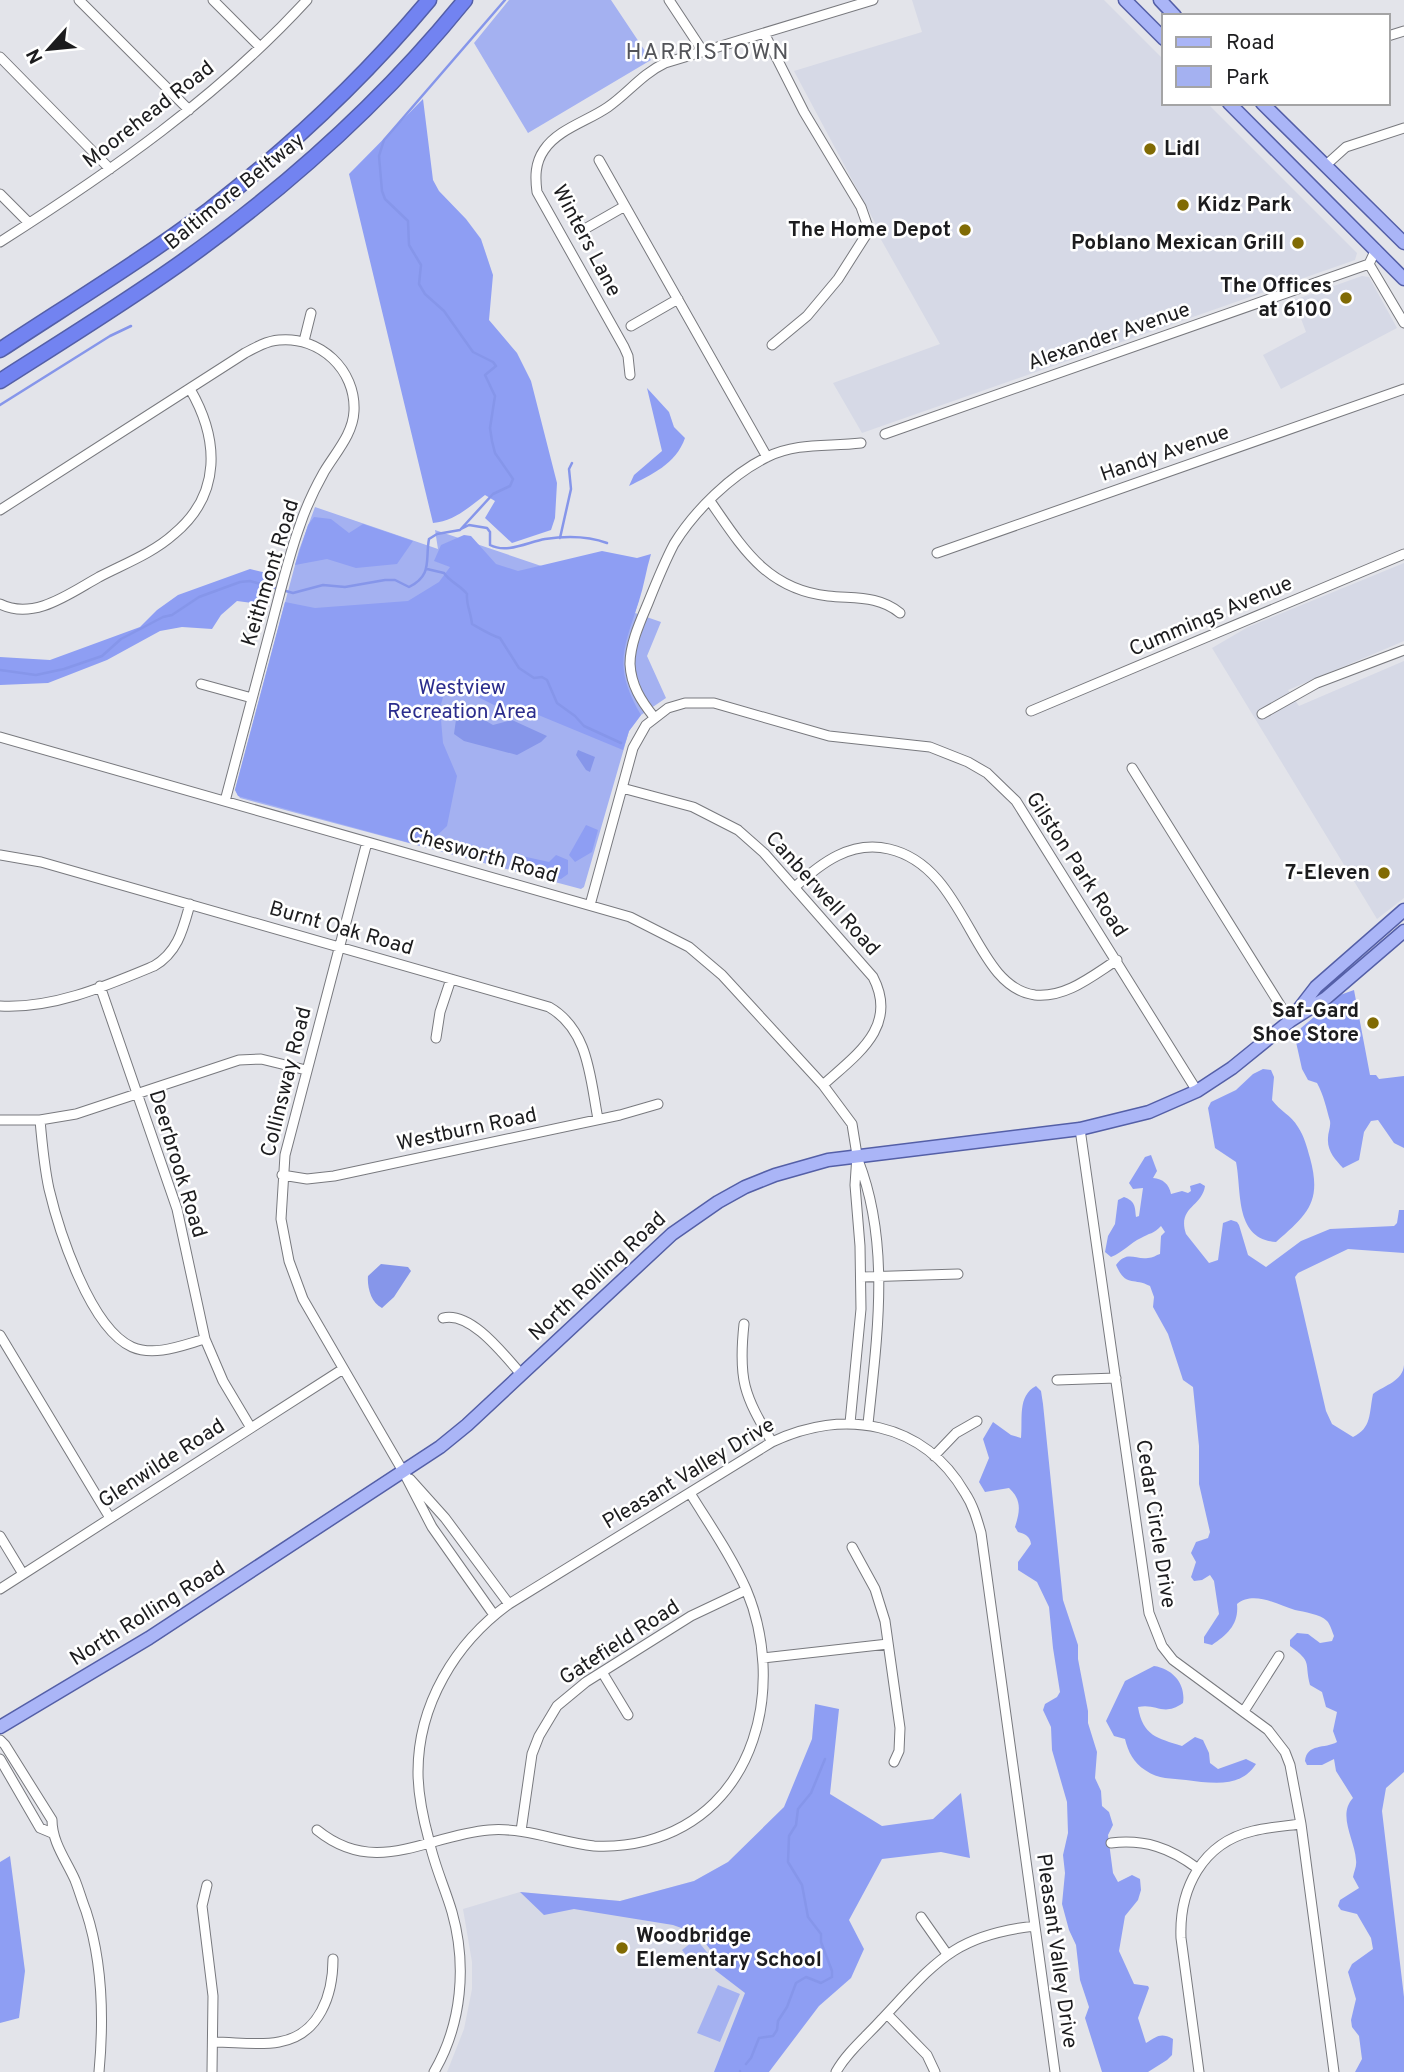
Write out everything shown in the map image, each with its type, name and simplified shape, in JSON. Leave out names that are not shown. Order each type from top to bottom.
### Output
[{"type":"highway","name":"Baltimore Beltway","points":[[0,349],[155,248],[256,172],[346,89],[429,0]]},
{"type":"highway","name":"Baltimore Beltway","points":[[0,381],[181,263],[273,192],[367,107],[465,0]]},
{"type":"main road","points":[[1125,0],[1162,37]]},
{"type":"main road","points":[[1160,0],[1173,14]]},
{"type":"main road","points":[[1231,105],[1404,279]]},
{"type":"main road","points":[[1264,105],[1404,243]]},
{"type":"main road","name":"North Rolling Road","points":[[1290,1021],[1316,987],[1404,910]]},
{"type":"main road","name":"North Rolling Road","points":[[0,1727],[149,1638],[404,1473],[467,1425],[644,1259],[691,1219],[745,1187],[803,1166],[856,1155],[1080,1129],[1149,1112],[1197,1091],[1248,1057],[1290,1021],[1326,998],[1404,931]]},
{"type":"street","points":[[79,0],[189,110]]},
{"type":"street","points":[[213,0],[260,47]]},
{"type":"street","name":"Moorehead Road","points":[[0,242],[110,169],[189,110],[260,47],[307,0]]},
{"type":"street","points":[[669,0],[702,50]]},
{"type":"street","points":[[827,0],[831,12]]},
{"type":"street","name":"Winters Lane","points":[[630,375],[624,347],[537,192],[537,163],[551,141],[612,104],[645,74],[665,63],[873,0]]},
{"type":"street","points":[[764,33],[804,113],[861,207],[867,224],[863,241],[826,296],[772,345]]},
{"type":"street","points":[[0,57],[110,169]]},
{"type":"street","points":[[1326,165],[1346,147],[1404,128]]},
{"type":"street","points":[[599,160],[767,457]]},
{"type":"street","points":[[0,194],[29,223]]},
{"type":"street","points":[[583,230],[625,206]]},
{"type":"street","points":[[1376,249],[1369,264],[1401,308],[1404,323]]},
{"type":"street","name":"Alexander Avenue","points":[[885,434],[1369,264]]},
{"type":"street","points":[[631,326],[678,299]]},
{"type":"street","points":[[0,510],[245,353],[267,342],[304,341],[311,313]]},
{"type":"street","name":"Keithmont Road","points":[[225,801],[304,513],[323,474],[348,434],[354,412],[351,388],[337,362],[315,345],[304,341]]},
{"type":"street","points":[[0,604],[17,609],[30,609],[55,602],[163,542],[184,525],[202,499],[212,455],[207,423],[190,389]]},
{"type":"street","name":"Handy Avenue","points":[[937,553],[1404,389]]},
{"type":"street","points":[[590,905],[639,734],[654,717],[632,681],[630,661],[635,636],[674,544],[710,500],[739,475],[767,457],[805,445],[861,443]]},
{"type":"street","points":[[710,500],[748,554],[781,581],[814,594],[872,599],[883,602],[900,613]]},
{"type":"street","name":"Cummings Avenue","points":[[1031,711],[1404,554]]},
{"type":"street","points":[[1262,714],[1317,684],[1404,650]]},
{"type":"street","points":[[201,684],[252,698]]},
{"type":"street","name":"Gilston Park Road","points":[[654,717],[685,703],[714,703],[829,736],[930,747],[968,762],[987,773],[1016,801],[1197,1091]]},
{"type":"street","name":"Chesworth Road","points":[[0,737],[590,905],[647,925],[689,947],[705,959],[738,991],[823,1085],[852,1124],[856,1155],[861,1277],[860,1331],[850,1423]]},
{"type":"street","points":[[1132,768],[1290,1021]]},
{"type":"street","name":"Canberwell Road","points":[[622,788],[693,807],[722,820],[752,841],[866,967],[878,986],[881,997],[880,1019],[870,1040],[823,1085]]},
{"type":"street","name":"Collinsway Road","points":[[367,842],[289,1135],[282,1175],[281,1219],[295,1279],[313,1318],[404,1473],[432,1527],[494,1615]]},
{"type":"street","points":[[795,887],[816,867],[835,856],[860,848],[884,848],[909,855],[930,870],[947,891],[994,967],[1013,987],[1034,995],[1056,994],[1076,986],[1117,960]]},
{"type":"street","name":"Burnt Oak Road","points":[[0,855],[41,862],[537,1003],[559,1013],[581,1041],[598,1119]]},
{"type":"street","points":[[0,1006],[53,1001],[100,986],[162,961],[181,936],[190,904]]},
{"type":"street","points":[[436,1038],[440,1012],[451,979]]},
{"type":"street","name":"Deerbrook Road","points":[[100,986],[177,1209],[205,1339],[223,1381],[251,1428]]},
{"type":"street","points":[[0,1120],[40,1120],[96,1109],[239,1060],[261,1059],[306,1070]]},
{"type":"street","name":"Westburn Road","points":[[282,1175],[307,1179],[327,1177],[659,1104]]},
{"type":"street","points":[[40,1120],[46,1173],[56,1217],[75,1269],[100,1316],[113,1333],[134,1348],[155,1351],[205,1339]]},
{"type":"street","name":"Cedar Circle Drive","points":[[1080,1129],[1145,1595],[1154,1629],[1163,1646],[1181,1668],[1268,1730],[1285,1752],[1295,1778],[1334,2072]]},
{"type":"street","name":"Chesworth Road","points":[[856,1155],[867,1182],[873,1210],[878,1276],[879,1307],[868,1424]]},
{"type":"street","points":[[861,1277],[958,1274]]},
{"type":"street","points":[[443,1318],[456,1317],[471,1325],[521,1374]]},
{"type":"street","points":[[744,1324],[741,1359],[743,1384],[751,1408],[772,1442]]},
{"type":"street","points":[[0,1335],[110,1518]]},
{"type":"street","name":"Glenwilde Road","points":[[0,1589],[343,1369]]},
{"type":"street","points":[[1056,1380],[1116,1378]]},
{"type":"street","points":[[934,1457],[956,1433],[977,1421]]},
{"type":"street","name":"Pleasant Valley Drive","points":[[434,2072],[454,2025],[460,1960],[452,1912],[429,1844],[418,1773],[424,1727],[431,1703],[450,1665],[463,1647],[494,1615],[509,1604],[772,1442],[809,1427],[850,1423],[868,1424],[904,1436],[934,1457],[967,1495],[981,1533],[1055,2072]]},
{"type":"street","name":"Collinsway Road","points":[[404,1473],[445,1518],[509,1604]]},
{"type":"street","points":[[317,1830],[343,1846],[382,1853],[407,1850],[476,1832],[505,1830],[593,1846],[610,1846],[647,1840],[668,1833],[699,1815],[736,1777],[752,1746],[762,1712],[763,1658],[746,1590],[721,1542],[690,1493]]},
{"type":"street","points":[[0,1536],[23,1574]]},
{"type":"street","points":[[852,1547],[875,1589],[885,1621],[900,1728],[899,1751],[894,1762]]},
{"type":"street","name":"Gatefield Road","points":[[521,1831],[528,1770],[539,1736],[564,1699],[691,1616],[746,1590]]},
{"type":"street","points":[[763,1658],[888,1644]]},
{"type":"street","points":[[1244,1711],[1279,1656]]},
{"type":"street","points":[[602,1672],[628,1715]]},
{"type":"street","points":[[0,1740],[52,1820],[52,1833],[74,1879],[94,1941],[100,1974],[102,2010],[99,2072]]},
{"type":"street","points":[[0,1759],[40,1828],[52,1833]]},
{"type":"street","points":[[1199,2072],[1180,1919],[1186,1891],[1197,1868],[1208,1856],[1239,1835],[1266,1828],[1301,1824]]},
{"type":"street","points":[[1111,1843],[1134,1841],[1159,1846],[1197,1868]]},
{"type":"street","points":[[207,1885],[202,1906],[214,1996],[212,2072]]},
{"type":"street","points":[[921,1917],[947,1954]]},
{"type":"street","points":[[836,2072],[851,2052],[928,1970],[947,1954],[993,1933],[1035,1926]]},
{"type":"street","points":[[214,2042],[281,2042],[300,2034],[318,2018],[328,2000],[333,1975],[332,1959]]},
{"type":"street","points":[[887,2014],[927,2055],[935,2072]]},
{"type":"shaded area","points":[[912,0],[1104,0],[1162,58],[1162,105],[1209,105],[1357,253],[1355,260],[862,433],[833,383],[940,344],[879,236],[880,232],[794,71],[922,32]]},
{"type":"shaded area","points":[[423,99],[433,180],[439,191],[481,239],[493,275],[489,320],[517,353],[531,381],[557,483],[555,518],[551,530],[512,543],[485,518],[495,501],[485,495],[454,517],[433,523],[349,174]]},
{"type":"shaded area","points":[[1362,276],[1369,277],[1397,328],[1281,389],[1263,355],[1306,332],[1294,300]]},
{"type":"shaded area","points":[[647,388],[669,412],[674,427],[685,438],[669,462],[629,486],[634,475],[662,451]]},
{"type":"shaded area","points":[[314,517],[331,519],[349,533],[363,524],[413,541],[397,564],[356,568],[327,559],[295,565],[308,525]]},
{"type":"shaded area","name":"Westview Recreation Area","points":[[464,535],[471,536],[496,564],[518,571],[602,551],[637,558],[651,554],[624,658],[627,684],[641,715],[629,731],[623,750],[519,707],[498,707],[456,686],[445,690],[440,708],[443,743],[457,776],[447,826],[425,847],[238,796],[235,790],[285,602],[315,608],[408,601],[439,582],[450,567],[434,561],[441,545]]},
{"type":"shaded area","points":[[1404,563],[1404,641],[1288,690],[1299,706],[1404,661],[1404,898],[1377,919],[1212,648],[1248,627]]},
{"type":"shaded area","points":[[250,569],[275,575],[267,605],[237,601],[221,615],[212,629],[182,627],[160,631],[107,660],[48,683],[0,685],[0,657],[50,660],[140,627],[178,595]]},
{"type":"shaded area","points":[[458,705],[493,725],[512,720],[547,736],[517,755],[464,741],[454,734]]},
{"type":"shaded area","points":[[578,750],[595,757],[590,772],[576,755]]},
{"type":"shaded area","points":[[586,825],[598,830],[592,852],[575,862],[569,855]]},
{"type":"shaded area","points":[[513,854],[549,862],[556,855],[568,860],[568,874],[561,879],[511,868]]},
{"type":"shaded area","points":[[1354,990],[1370,1075],[1376,1075],[1379,1079],[1404,1076],[1404,1148],[1394,1143],[1378,1120],[1371,1121],[1364,1132],[1359,1160],[1343,1168],[1329,1147],[1330,1121],[1323,1097],[1317,1083],[1308,1080],[1302,1069],[1296,1042],[1301,1028],[1340,995]]},
{"type":"shaded area","points":[[1263,1069],[1271,1070],[1274,1077],[1272,1100],[1295,1123],[1304,1138],[1314,1186],[1310,1206],[1304,1215],[1276,1242],[1262,1239],[1246,1223],[1242,1212],[1236,1162],[1215,1148],[1208,1108],[1211,1102],[1236,1090],[1253,1074]]},
{"type":"shaded area","points":[[1151,1155],[1157,1171],[1153,1178],[1165,1183],[1171,1194],[1182,1191],[1188,1193],[1191,1191],[1190,1186],[1200,1183],[1205,1186],[1200,1199],[1187,1212],[1184,1225],[1186,1234],[1209,1263],[1218,1260],[1223,1223],[1231,1220],[1239,1225],[1248,1255],[1266,1267],[1301,1241],[1330,1229],[1394,1226],[1399,1210],[1404,1210],[1404,1253],[1348,1249],[1298,1273],[1295,1277],[1326,1411],[1332,1424],[1353,1437],[1364,1429],[1369,1419],[1373,1394],[1397,1379],[1404,1365],[1404,1772],[1386,1788],[1382,1811],[1404,1997],[1404,2072],[1355,2072],[1362,2059],[1359,2036],[1352,2027],[1356,1999],[1348,1972],[1352,1964],[1373,1949],[1371,1938],[1357,1914],[1341,1910],[1338,1906],[1340,1900],[1359,1888],[1353,1877],[1356,1860],[1347,1820],[1348,1805],[1353,1798],[1336,1771],[1334,1759],[1322,1765],[1307,1765],[1305,1761],[1309,1751],[1337,1742],[1333,1731],[1337,1712],[1326,1707],[1322,1692],[1310,1685],[1305,1659],[1290,1646],[1290,1640],[1297,1633],[1308,1634],[1320,1643],[1332,1641],[1334,1636],[1330,1626],[1316,1615],[1251,1598],[1237,1604],[1234,1623],[1227,1632],[1212,1645],[1204,1643],[1204,1637],[1219,1614],[1214,1581],[1210,1575],[1194,1581],[1191,1577],[1196,1562],[1191,1553],[1196,1542],[1208,1538],[1210,1532],[1199,1484],[1199,1446],[1193,1387],[1183,1380],[1168,1334],[1153,1307],[1154,1297],[1150,1286],[1123,1277],[1116,1265],[1128,1257],[1150,1258],[1160,1254],[1161,1236],[1165,1232],[1161,1226],[1111,1257],[1105,1252],[1108,1236],[1115,1224],[1118,1200],[1124,1197],[1130,1200],[1135,1207],[1136,1217],[1139,1216],[1143,1188],[1133,1189],[1129,1183],[1145,1157]]},
{"type":"shaded area","points":[[381,1264],[408,1267],[411,1271],[394,1297],[382,1308],[372,1299],[368,1280],[368,1276]]},
{"type":"shaded area","points":[[1036,1386],[1041,1391],[1043,1404],[1063,1600],[1078,1645],[1088,1723],[1097,1752],[1095,1778],[1101,1791],[1102,1806],[1109,1812],[1113,1825],[1108,1835],[1113,1873],[1118,1882],[1132,1875],[1140,1879],[1138,1900],[1125,1916],[1119,1951],[1134,1984],[1149,1988],[1138,2018],[1146,2043],[1162,2036],[1173,2039],[1172,2055],[1148,2072],[1102,2072],[1085,2018],[1089,2007],[1080,1980],[1076,1945],[1062,1904],[1065,1873],[1063,1855],[1068,1833],[1067,1802],[1052,1750],[1051,1727],[1043,1710],[1045,1704],[1060,1692],[1049,1607],[1037,1582],[1018,1570],[1018,1562],[1031,1544],[1028,1537],[1018,1532],[1015,1527],[1019,1511],[1016,1497],[1009,1488],[985,1492],[979,1482],[989,1458],[983,1439],[993,1422],[1011,1435],[1021,1438],[1023,1402],[1030,1390]]},
{"type":"shaded area","points":[[1154,1666],[1167,1670],[1177,1678],[1183,1703],[1170,1709],[1138,1707],[1143,1724],[1148,1730],[1158,1738],[1182,1746],[1195,1737],[1203,1740],[1210,1763],[1218,1769],[1246,1759],[1256,1764],[1249,1772],[1233,1781],[1205,1782],[1160,1777],[1138,1764],[1125,1739],[1114,1736],[1106,1721],[1125,1681]]},
{"type":"shaded area","points":[[815,1704],[839,1709],[830,1794],[882,1826],[933,1819],[961,1793],[970,1858],[941,1852],[882,1859],[849,1920],[864,1949],[851,1978],[819,2006],[769,2072],[714,2072],[745,1993],[715,1970],[714,1954],[698,1934],[673,1925],[574,1909],[544,1915],[520,1892],[620,1901],[694,1881],[728,1862],[784,1807],[812,1739]]},
{"type":"shaded area","name":"Woodbridge Elementary School","points":[[757,1834],[774,1956],[725,2072],[447,2072],[464,2029],[472,1989],[472,1962],[463,1909],[520,1892],[620,1901],[694,1881],[728,1862]]},
{"type":"shaded area","points":[[10,1856],[25,1971],[19,2018],[0,2023],[0,1862]]},
{"type":"green space","points":[[509,0],[611,0],[651,60],[528,133],[474,43]]},
{"type":"green space","name":"Westview Recreation Area","points":[[315,507],[438,549],[435,530],[639,599],[635,613],[661,622],[647,656],[666,698],[641,715],[629,731],[584,887],[581,889],[240,798],[235,790],[299,550]]},
{"type":"green space","points":[[696,1939],[711,1957],[697,1969],[682,1950]]},
{"type":"green space","points":[[718,1985],[740,1994],[720,2042],[697,2033]]},
{"type":"waterway","points":[[0,670],[36,675],[102,656],[121,639],[172,615],[199,597],[240,582],[250,581],[293,593],[323,585],[345,587],[385,580],[395,580],[409,587],[425,572],[429,539],[437,534],[460,530],[493,494],[510,486],[513,479],[495,453],[490,428],[495,396],[485,375],[496,366],[473,352],[444,311],[425,294],[419,284],[421,265],[409,245],[408,221],[385,199],[379,156],[384,140],[505,0]]},
{"type":"waterway","points":[[0,405],[110,336],[131,326]]},
{"type":"waterway","points":[[560,538],[571,489],[569,469],[572,463]]},
{"type":"waterway","points":[[461,529],[469,525],[487,528],[490,532],[490,545],[503,548],[560,537],[607,543]]},
{"type":"waterway","points":[[427,569],[444,573],[467,594],[472,624],[500,638],[519,668],[534,678],[542,677],[547,680],[557,703],[584,726],[621,743]]},
{"type":"waterway","points":[[746,2064],[759,2038],[773,2036],[777,2030],[778,2021],[787,2007],[796,1983],[806,1977],[821,1983],[832,1977],[821,1934],[808,1917],[802,1885],[788,1862],[789,1836],[796,1825],[798,1809],[811,1793],[825,1759]]},
{"type":"place","name":"Lidl","points":[[1150,149]]},
{"type":"place","name":"Kidz Park","points":[[1183,205]]},
{"type":"place","name":"The Home Depot","points":[[965,230]]},
{"type":"place","name":"Poblano Mexican Grill","points":[[1298,243]]},
{"type":"place","name":"The Offices at 6100","points":[[1346,298]]},
{"type":"place","name":"7-Eleven","points":[[1384,873]]},
{"type":"place","name":"Saf-Gard Shoe Store","points":[[1373,1023]]},
{"type":"place","name":"Woodbridge Elementary School","points":[[622,1948]]},
{"type":"district","name":"HARRISTOWN","points":[[708,53]]}]
